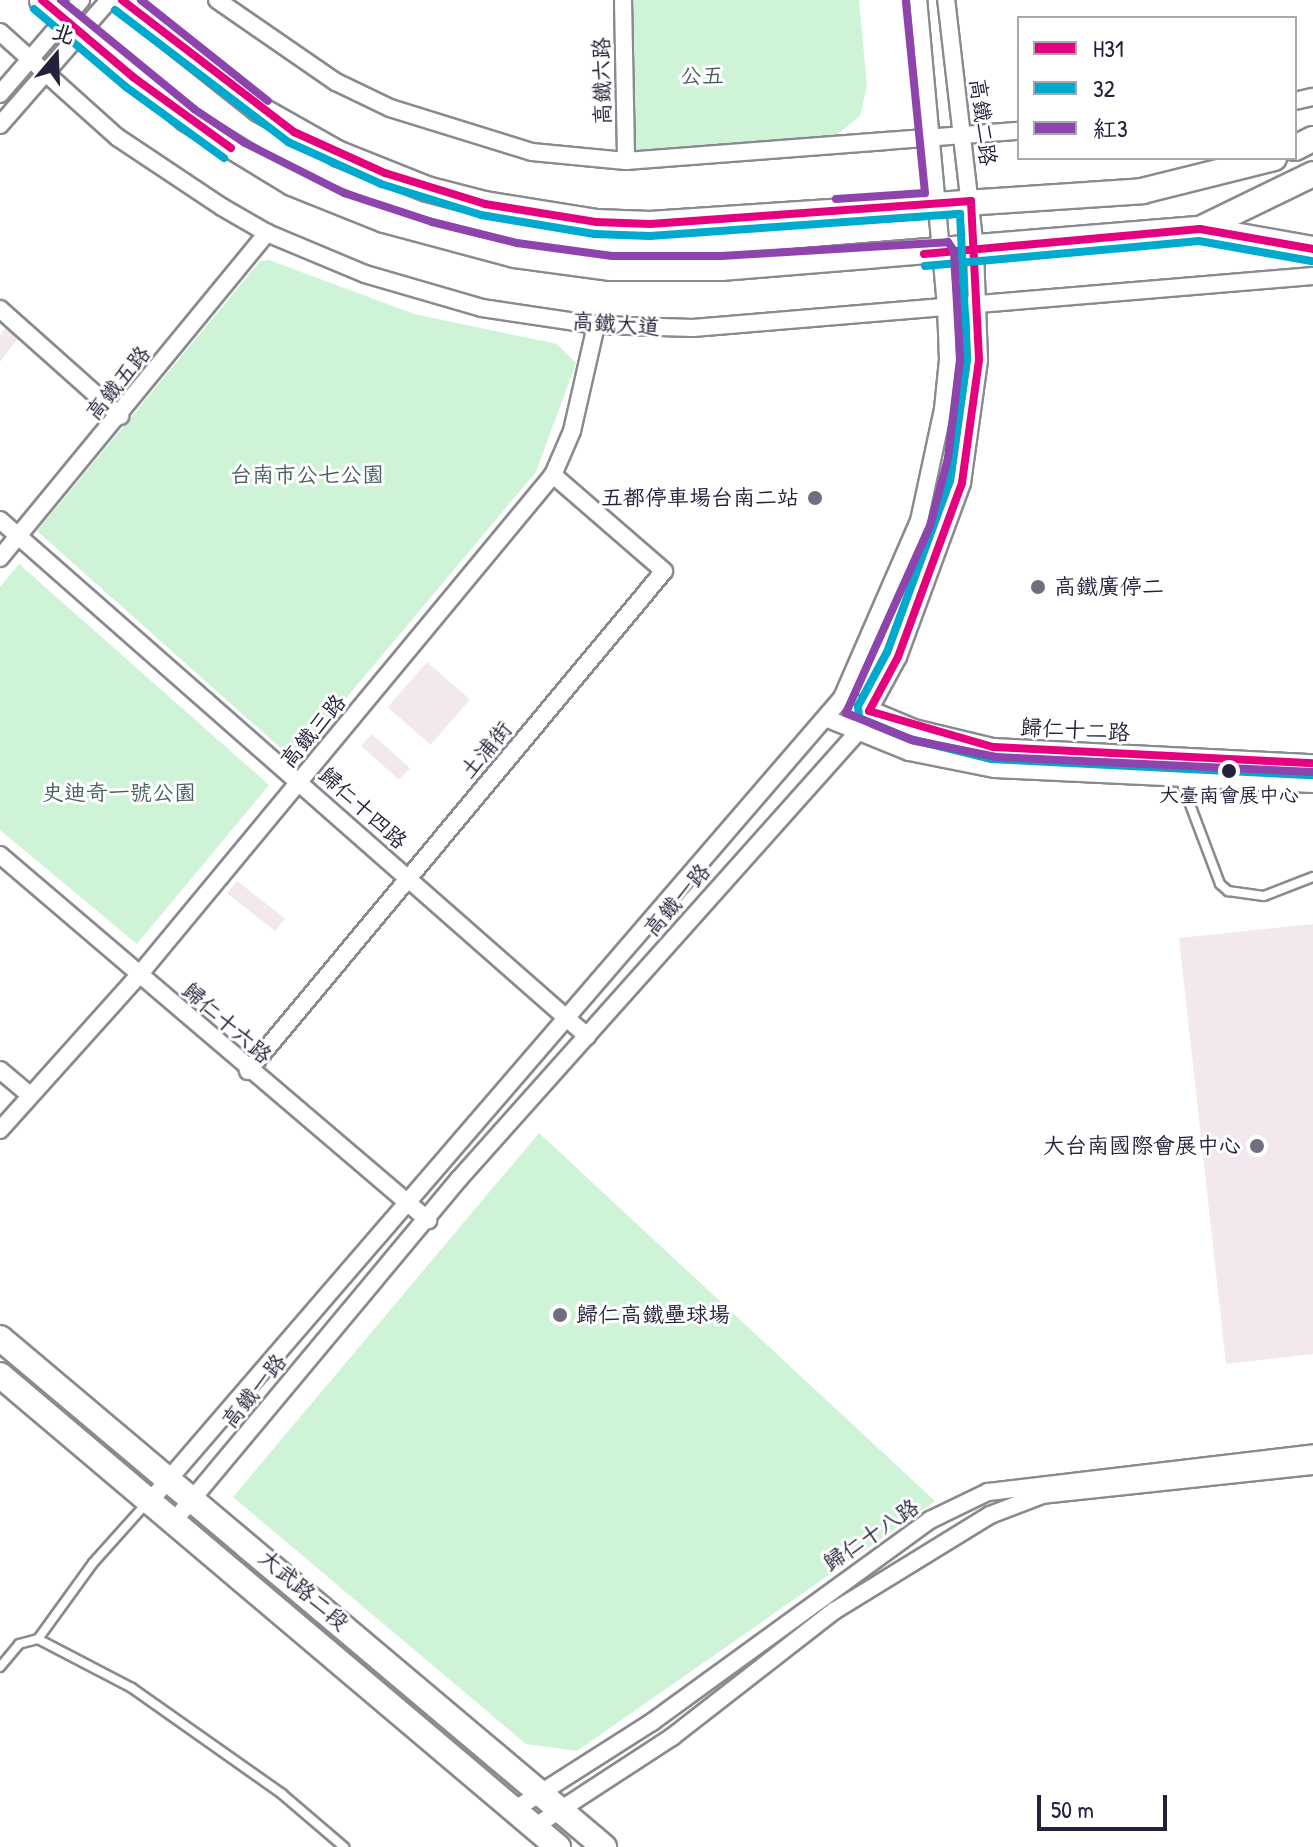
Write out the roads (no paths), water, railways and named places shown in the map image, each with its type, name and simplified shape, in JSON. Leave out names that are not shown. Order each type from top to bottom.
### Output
[{"type":"street","points":[[42,0],[187,119],[292,183],[384,220],[469,245],[570,263],[654,269],[942,252],[1200,229],[1313,249]]},
{"type":"street","points":[[0,125],[46,73],[73,26],[81,0]]},
{"type":"street","points":[[0,94],[30,59],[109,0]]},
{"type":"street","points":[[122,0],[208,71],[294,132],[385,173],[485,204],[596,222],[650,224],[1142,191],[1266,160]]},
{"type":"street","points":[[217,0],[336,82],[390,108],[520,150],[626,161],[1017,131]]},
{"type":"street","name":"高鐵六路","points":[[623,0],[626,161]]},
{"type":"street","points":[[918,0],[946,306]]},
{"type":"street","name":"高鐵二路","points":[[946,0],[971,201]]},
{"type":"street","name":"高鐵大道","points":[[0,32],[169,175],[267,233],[422,293],[596,325],[732,326],[1313,276]]},
{"type":"street","points":[[1200,229],[1313,174]]},
{"type":"street","name":"高鐵一路","points":[[174,1521],[587,1036],[856,734],[898,657],[962,483],[979,360],[979,303],[971,201]]},
{"type":"street","name":"高鐵五路","points":[[0,558],[120,416],[267,233]]},
{"type":"street","name":"高鐵一路","points":[[150,1501],[566,1015],[828,719],[842,698],[919,521],[943,409],[946,306]]},
{"type":"street","points":[[0,309],[120,416]]},
{"type":"street","name":"高鐵三路","points":[[0,1130],[139,975],[553,475],[572,431],[596,325]]},
{"type":"street","name":"土浦街","points":[[248,1071],[664,571],[553,475]]},
{"type":"street","name":"歸仁十四路","points":[[0,520],[587,1036]]},
{"type":"street","name":"歸仁十二路","points":[[842,698],[914,728],[993,747],[1313,763]]},
{"type":"street","name":"歸仁十二路","points":[[828,719],[856,734],[922,755],[995,769],[1313,784]]},
{"type":"street","name":"歸仁十六路","points":[[0,855],[248,1071],[428,1220]]},
{"type":"street","points":[[0,1070],[30,1095]]},
{"type":"street","name":"大武路二段","points":[[0,1338],[195,1498],[604,1847]]},
{"type":"street","name":"大武路二段","points":[[0,1375],[558,1847]]},
{"type":"street","name":"歸仁十八路","points":[[534,1827],[551,1802],[652,1722],[930,1520],[988,1492],[1313,1453]]},
{"type":"street","name":"歸仁十八路","points":[[514,1810],[551,1802],[672,1737],[834,1611],[990,1515],[1042,1495],[1313,1466]]},
{"type":"lane","points":[[1180,777],[1220,884],[1228,891],[1264,896],[1313,877]]},
{"type":"lane","points":[[0,1667],[19,1644],[38,1639],[93,1563],[150,1501]]},
{"type":"lane","points":[[38,1639],[132,1688],[282,1794],[344,1847]]},
{"type":"place","name":"五都停車場台南二站","points":[[815,498]]},
{"type":"place","name":"高鐵廣停二","points":[[1038,587]]},
{"type":"place","name":"大臺南會展中心","points":[[1229,771]]},
{"type":"place","name":"大台南國際會展中心","points":[[1257,1146]]},
{"type":"place","name":"歸仁高鐵壘球場","points":[[560,1315]]},
{"type":"park label","name":"公五","points":[[702,76]]},
{"type":"park label","name":"台南市公七公園","points":[[307,475]]},
{"type":"park label","name":"史迪奇一號公園","points":[[119,793]]}]
